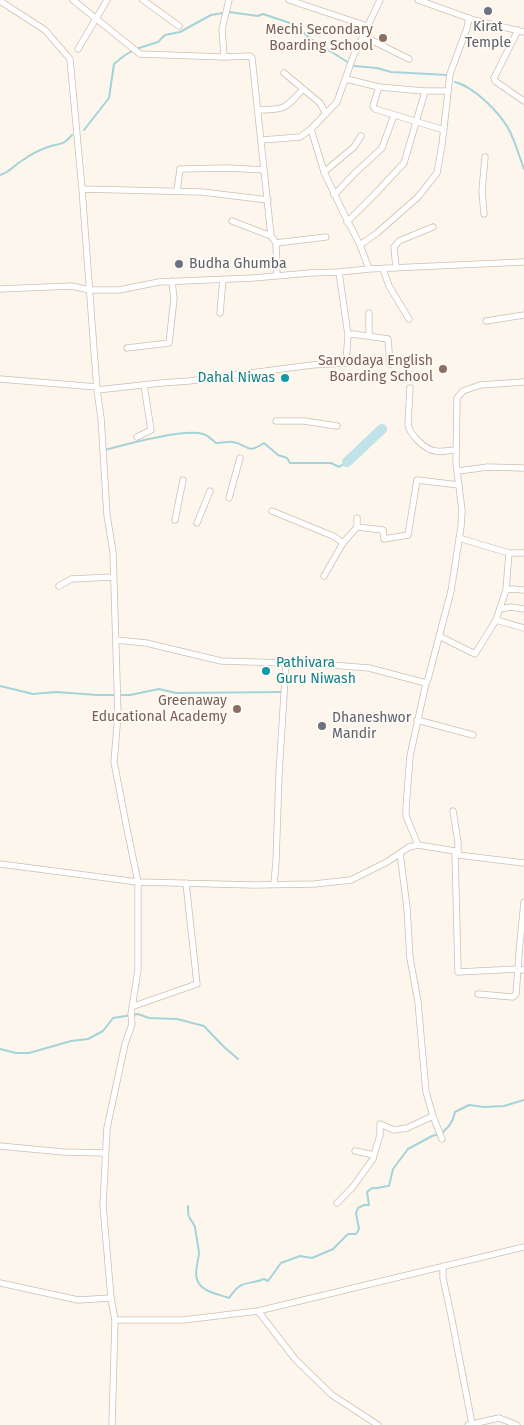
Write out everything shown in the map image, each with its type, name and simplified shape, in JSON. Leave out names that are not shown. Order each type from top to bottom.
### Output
[{"type":"street","points":[[72,0],[140,54],[250,56],[252,58],[271,236],[276,243],[277,276]]},
{"type":"street","points":[[78,49],[107,0]]},
{"type":"street","points":[[143,0],[179,26]]},
{"type":"street","points":[[224,57],[222,29],[229,0]]},
{"type":"street","points":[[289,0],[367,26]]},
{"type":"street","points":[[262,140],[300,137],[337,102],[353,57],[380,0]]},
{"type":"street","points":[[418,0],[474,20],[521,31],[494,78],[495,81],[524,101]]},
{"type":"street","points":[[0,1],[45,30],[70,59],[97,388],[102,418],[107,515],[113,552],[118,714],[114,762],[138,882],[138,970],[132,1024],[125,1044],[107,1128],[105,1153],[103,1205],[110,1298],[115,1320],[112,1425]]},
{"type":"street","points":[[360,245],[377,233],[418,197],[437,173],[450,74],[469,18]]},
{"type":"street","points":[[363,36],[409,59]]},
{"type":"street","points":[[284,73],[320,103],[326,114]]},
{"type":"street","points":[[346,79],[380,87],[448,91]]},
{"type":"street","points":[[380,87],[373,106],[375,109],[444,130]]},
{"type":"street","points":[[258,110],[275,110],[288,106],[303,89]]},
{"type":"street","points":[[347,222],[404,163],[424,91]]},
{"type":"street","points":[[334,195],[382,148],[394,115]]},
{"type":"street","points":[[310,129],[324,172],[360,245],[369,270]]},
{"type":"street","points":[[324,172],[354,147],[361,136]]},
{"type":"street","points":[[484,214],[482,191],[485,157]]},
{"type":"street","points":[[177,191],[180,169],[228,168],[264,170]]},
{"type":"street","points":[[82,189],[202,192],[268,200]]},
{"type":"street","points":[[232,222],[271,236]]},
{"type":"street","points":[[396,268],[394,247],[399,241],[433,227]]},
{"type":"street","points":[[276,243],[326,237]]},
{"type":"street","points":[[0,289],[71,286],[90,290],[125,289],[151,282],[524,262]]},
{"type":"street","points":[[383,269],[388,286],[409,318]]},
{"type":"street","points":[[0,379],[97,388],[189,381],[312,365],[346,363],[348,335],[339,272]]},
{"type":"street","points":[[220,313],[222,279]]},
{"type":"street","points":[[127,348],[169,343],[174,299],[172,281]]},
{"type":"street","points":[[369,313],[369,336]]},
{"type":"street","points":[[486,321],[524,315]]},
{"type":"street","points":[[348,335],[388,339],[390,364]]},
{"type":"street","points":[[418,845],[406,816],[410,756],[426,683],[438,636],[446,614],[459,538],[462,510],[456,450],[457,398],[463,390],[480,385],[524,382]]},
{"type":"street","points":[[137,436],[152,430],[144,385]]},
{"type":"street","points":[[410,388],[408,429],[422,444],[434,451],[456,450]]},
{"type":"street","points":[[276,421],[337,426]]},
{"type":"street","points":[[229,498],[240,458]]},
{"type":"street","points":[[458,471],[488,467],[524,468]]},
{"type":"street","points":[[175,520],[183,480]]},
{"type":"street","points":[[357,527],[383,530],[384,539],[408,535],[417,480],[459,485]]},
{"type":"street","points":[[197,523],[210,491]]},
{"type":"street","points":[[272,511],[333,536],[343,543]]},
{"type":"street","points":[[324,576],[343,543],[357,527],[357,518]]},
{"type":"street","points":[[459,538],[509,553],[524,553]]},
{"type":"street","points":[[438,636],[475,654],[496,620],[500,609],[506,590],[509,553]]},
{"type":"street","points":[[59,586],[71,579],[113,577]]},
{"type":"street","points":[[506,590],[524,590]]},
{"type":"street","points":[[500,609],[510,607],[524,609]]},
{"type":"street","points":[[496,620],[524,628]]},
{"type":"street","points":[[116,640],[146,643],[221,661],[368,668],[426,683]]},
{"type":"street","points":[[274,884],[286,663]]},
{"type":"street","points":[[417,720],[473,735]]},
{"type":"street","points":[[453,811],[458,842],[456,853],[457,971],[521,969]]},
{"type":"street","points":[[0,864],[138,882],[314,884],[351,880],[387,862],[409,847],[418,845],[456,853],[524,863]]},
{"type":"street","points":[[400,853],[407,908],[410,958],[418,1002],[426,1092],[442,1139]]},
{"type":"street","points":[[134,1006],[197,984],[186,883]]},
{"type":"street","points":[[478,994],[512,996],[516,994],[521,969],[519,944],[524,902]]},
{"type":"street","points":[[337,1202],[352,1188],[373,1159],[380,1135],[380,1124],[394,1130],[407,1128],[433,1116]]},
{"type":"street","points":[[0,1146],[63,1152],[105,1153]]},
{"type":"street","points":[[355,1151],[374,1155]]},
{"type":"street","points":[[115,1320],[183,1320],[258,1311],[524,1247]]},
{"type":"street","points":[[443,1266],[443,1278],[453,1324],[470,1425],[499,1418],[517,1425]]},
{"type":"street","points":[[0,1283],[78,1300],[110,1298]]},
{"type":"street","points":[[258,1311],[295,1360],[332,1395],[378,1425]]},
{"type":"waterway","points":[[136,49],[158,42],[165,35],[180,32],[211,15],[229,12],[258,16],[263,14],[293,24],[311,39],[349,63]]},
{"type":"waterway","points":[[84,130],[109,98],[114,64],[132,51]]},
{"type":"waterway","points":[[354,66],[377,68],[391,72],[448,75]]},
{"type":"waterway","points":[[455,82],[470,89],[485,100],[504,121],[515,143],[524,169]]},
{"type":"waterway","points":[[0,175],[32,154],[64,143],[72,135]]},
{"type":"waterway","points":[[347,462],[382,429]]},
{"type":"waterway","points":[[105,450],[155,437],[194,433],[208,436],[216,443],[233,442],[250,449],[264,443],[278,455],[287,458],[290,463],[331,463],[339,467],[347,462]]},
{"type":"waterway","points":[[0,686],[33,694],[56,692],[130,695],[159,689],[176,693],[283,692]]},
{"type":"waterway","points":[[0,1049],[16,1053],[29,1053],[71,1041],[88,1039],[103,1031],[113,1018],[138,1014],[149,1018],[177,1019],[204,1026],[238,1059]]},
{"type":"waterway","points":[[188,1206],[189,1216],[195,1227],[199,1251],[196,1270],[198,1282],[214,1294],[229,1298],[242,1285],[264,1279],[268,1281],[281,1263],[300,1256],[312,1258],[333,1249],[348,1234],[356,1234],[359,1229],[356,1213],[358,1208],[369,1205],[367,1192],[372,1188],[389,1186],[393,1169],[408,1149],[432,1136],[442,1133],[449,1126],[455,1112],[469,1105],[484,1107],[504,1106],[524,1100]]},
{"type":"place","name":"Kirat Temple","points":[[488,11]]},
{"type":"place","name":"Mechi Secondary Boarding School","points":[[383,38]]},
{"type":"place","name":"Budha Ghumba","points":[[179,264]]},
{"type":"place","name":"Sarvodaya English Boarding School","points":[[443,369]]},
{"type":"place","name":"Dahal Niwas","points":[[285,378]]},
{"type":"place","name":"Pathivara Guru Niwash","points":[[266,671]]},
{"type":"place","name":"Greenaway Educational Academy","points":[[237,709]]},
{"type":"place","name":"Dhaneshwor Mandir","points":[[322,726]]}]
